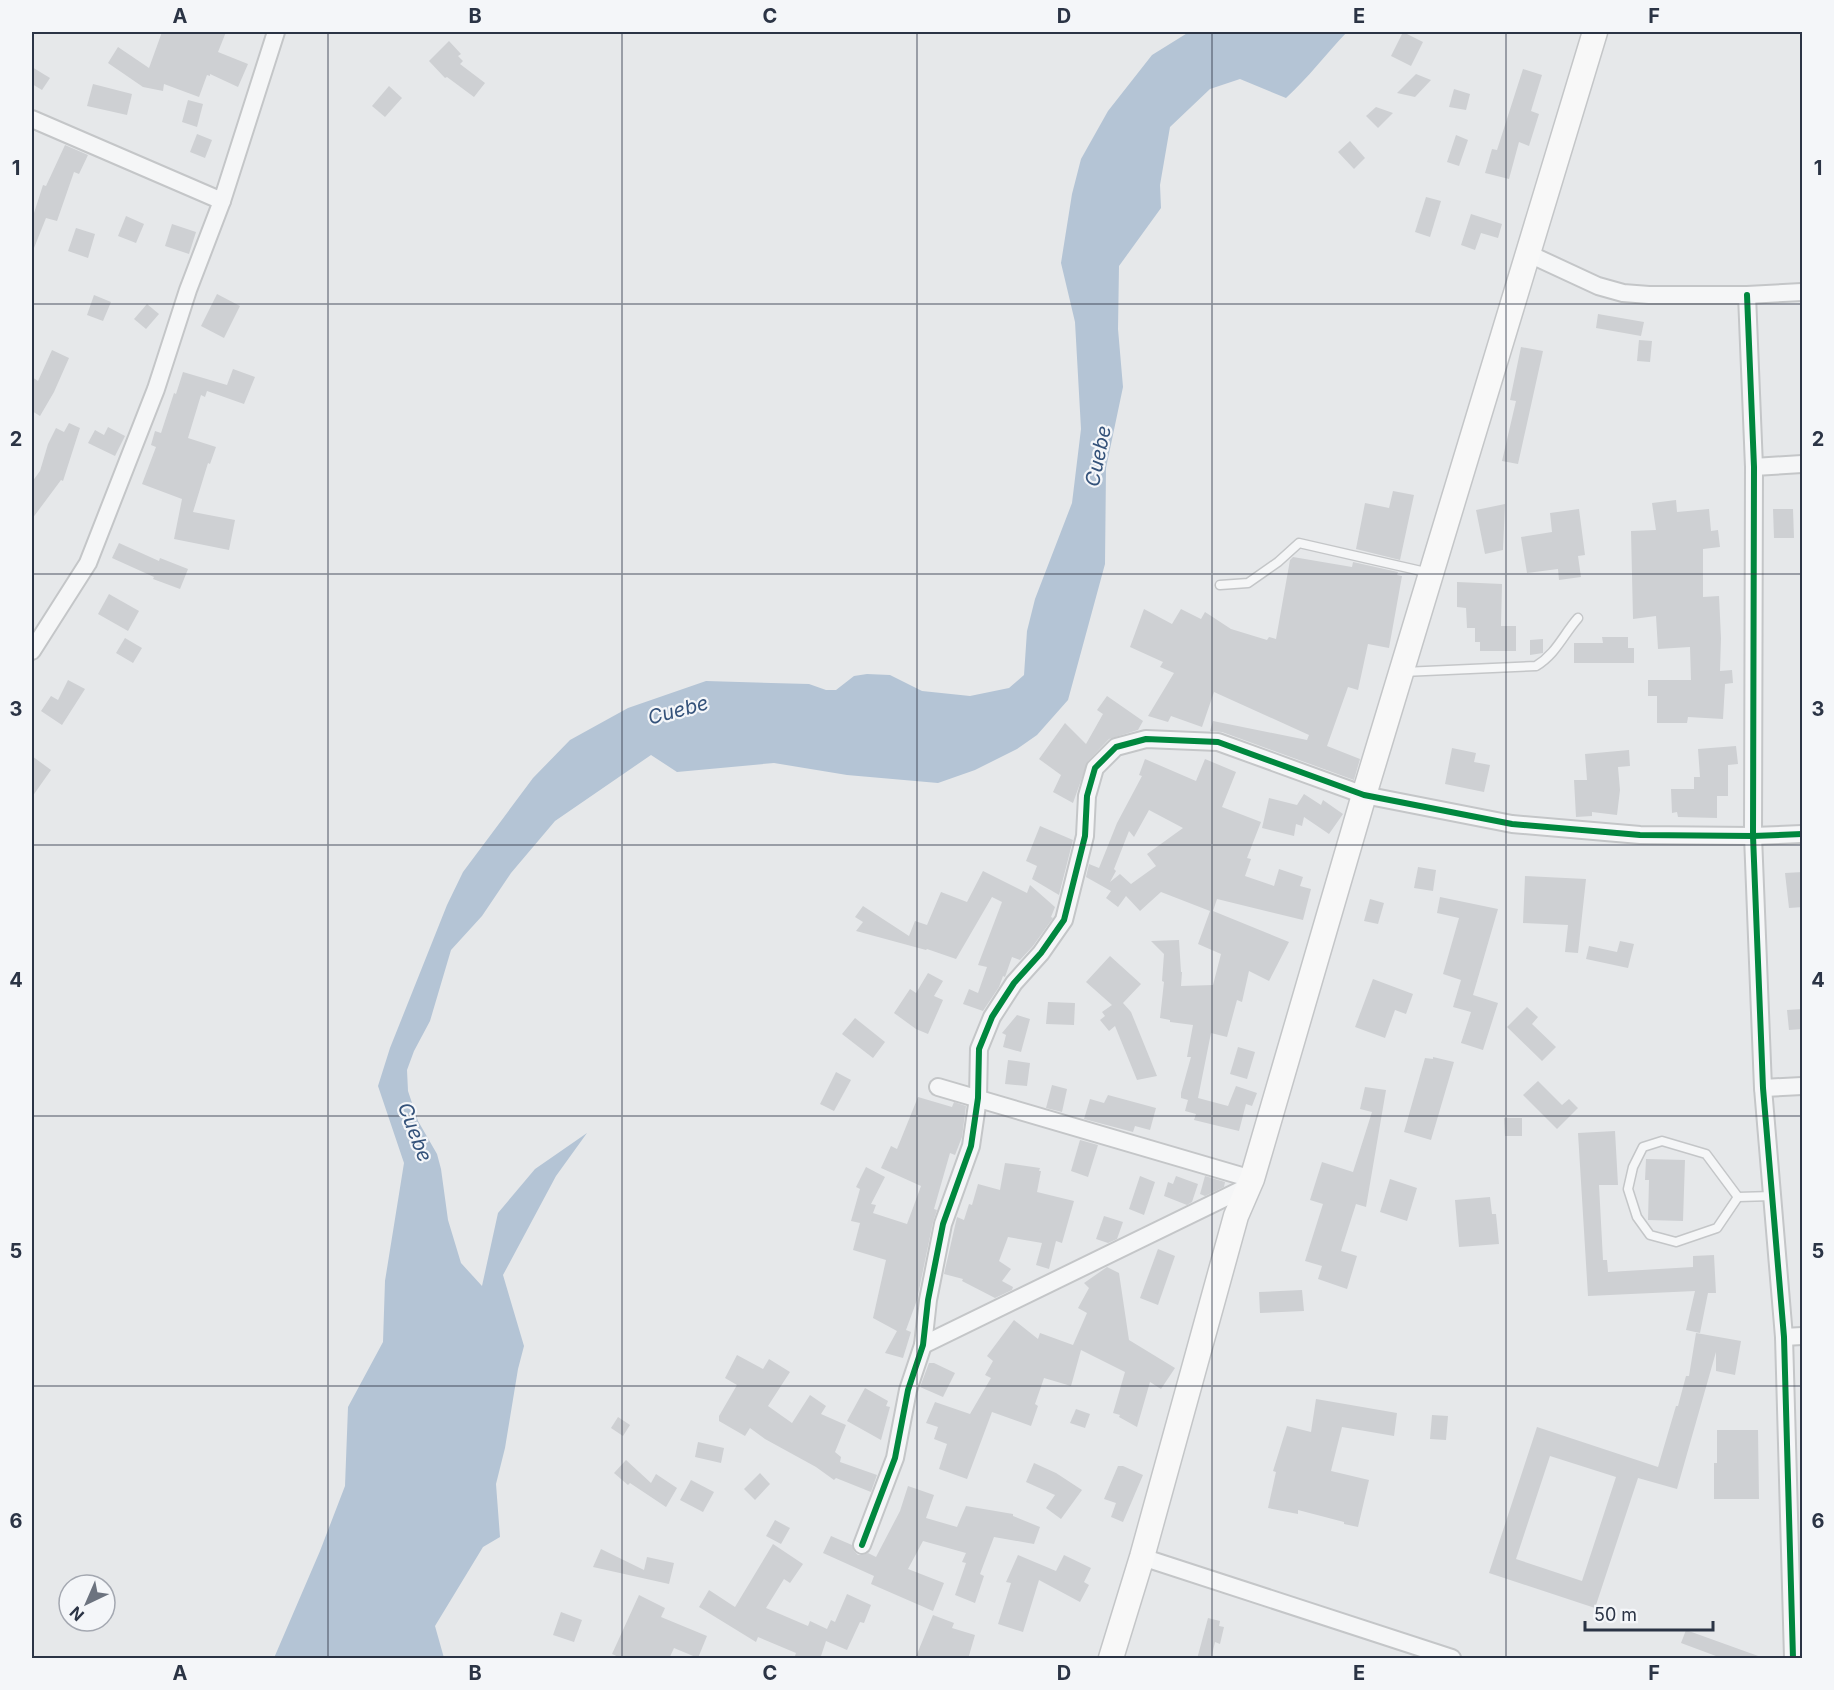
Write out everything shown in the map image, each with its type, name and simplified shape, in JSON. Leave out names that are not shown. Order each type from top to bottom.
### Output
[{"type":"main road","points":[[1111,1659],[1142,1557],[1236,1216],[1250,1183],[1364,795],[1595,32]]},
{"type":"street","points":[[32,651],[88,563],[156,389],[188,290],[222,201],[276,32]]},
{"type":"street","points":[[32,119],[222,201]]},
{"type":"street","points":[[1529,254],[1590,283],[1623,293],[1748,295],[1803,292]]},
{"type":"street","points":[[1748,295],[1754,467],[1753,836],[1763,1088],[1784,1337],[1793,1659]]},
{"type":"street","points":[[1754,467],[1803,464]]},
{"type":"street","points":[[862,1545],[895,1458],[908,1390],[923,1345],[928,1300],[943,1224],[971,1146],[978,1098],[979,1049],[992,1017],[1014,983],[1041,953],[1065,920],[1084,836],[1089,787],[1095,768],[1116,747],[1146,739],[1218,742],[1364,795],[1512,825],[1640,836],[1803,834]]},
{"type":"street","points":[[1763,1088],[1803,1086]]},
{"type":"street","points":[[938,1087],[1250,1183]]},
{"type":"street","points":[[923,1345],[1250,1183]]},
{"type":"street","points":[[1784,1337],[1803,1336]]},
{"type":"street","points":[[1142,1557],[1444,1657]]},
{"type":"lane","points":[[1220,585],[1248,584],[1299,543],[1432,573]]},
{"type":"lane","points":[[1402,672],[1536,666],[1554,652],[1578,618]]},
{"type":"lane","points":[[1662,1141],[1706,1154],[1738,1197],[1718,1228],[1676,1242],[1650,1235],[1637,1217],[1628,1189],[1633,1167],[1643,1147],[1662,1141]]},
{"type":"lane","points":[[1738,1197],[1772,1197]]},
{"type":"water","name":"Cuebe","points":[[1189,32],[1347,32],[1286,98],[1240,79],[1210,89],[1170,127],[1160,185],[1161,208],[1119,266],[1118,329],[1123,387],[1106,468],[1105,564],[1068,700],[1037,735],[1017,749],[975,770],[938,783],[847,775],[774,763],[677,772],[651,755],[555,821],[511,873],[482,916],[451,950],[430,1021],[407,1070],[408,1091],[418,1121],[437,1154],[448,1220],[461,1263],[482,1286],[498,1213],[535,1169],[587,1133],[556,1176],[503,1275],[524,1346],[496,1484],[500,1537],[483,1547],[435,1626],[444,1658],[274,1658],[345,1486],[348,1407],[383,1342],[385,1281],[404,1163],[378,1086],[390,1048],[447,905],[463,872],[533,778],[570,740],[628,708],[706,681],[809,684],[826,690],[836,690],[854,676],[890,675],[922,691],[970,696],[1009,688],[1024,675],[1027,631],[1035,599],[1072,503],[1081,429],[1075,322],[1061,263],[1072,194],[1081,159],[1108,111],[1152,55]]},
{"type":"building","points":[[162,32],[226,32],[218,52],[248,64],[238,87],[210,74],[210,76],[207,75],[199,97],[164,84],[163,91],[143,87],[108,63],[118,47],[149,68]]},
{"type":"building","points":[[1403,32],[1423,42],[1411,66],[1391,56]]},
{"type":"building","points":[[449,41],[461,54],[458,56],[463,61],[460,64],[485,83],[474,97],[447,77],[445,78],[429,61]]},
{"type":"building","points":[[32,67],[50,78],[42,90],[32,84]]},
{"type":"building","points":[[1523,69],[1542,75],[1531,111],[1539,114],[1529,146],[1519,142],[1509,179],[1485,173],[1492,149],[1497,150]]},
{"type":"building","points":[[1416,74],[1431,80],[1415,97],[1397,93]]},
{"type":"building","points":[[93,84],[132,94],[127,115],[87,106]]},
{"type":"building","points":[[389,86],[402,98],[385,117],[372,106]]},
{"type":"building","points":[[1454,89],[1470,94],[1466,110],[1449,107]]},
{"type":"building","points":[[188,100],[203,104],[197,127],[182,122]]},
{"type":"building","points":[[1376,107],[1393,113],[1378,128],[1366,116]]},
{"type":"building","points":[[197,134],[212,140],[205,158],[190,152]]},
{"type":"building","points":[[1456,135],[1468,140],[1459,166],[1447,162]]},
{"type":"building","points":[[1350,141],[1365,158],[1354,169],[1338,152]]},
{"type":"building","points":[[65,145],[88,155],[79,174],[74,172],[57,221],[46,218],[32,253],[32,213],[34,213],[43,185],[46,186]]},
{"type":"building","points":[[1426,197],[1441,201],[1430,237],[1415,232]]},
{"type":"building","points":[[1471,214],[1502,224],[1498,238],[1481,233],[1475,250],[1461,245]]},
{"type":"building","points":[[126,216],[144,224],[136,243],[118,236]]},
{"type":"building","points":[[172,224],[196,232],[189,254],[165,246]]},
{"type":"building","points":[[76,228],[95,234],[88,258],[68,251]]},
{"type":"building","points":[[217,294],[240,306],[224,338],[201,326]]},
{"type":"building","points":[[94,295],[111,302],[103,321],[87,315]]},
{"type":"building","points":[[147,304],[159,314],[146,329],[134,319]]},
{"type":"building","points":[[1598,314],[1644,322],[1641,336],[1596,328]]},
{"type":"building","points":[[1639,340],[1652,341],[1650,362],[1637,361]]},
{"type":"building","points":[[1521,347],[1543,351],[1518,464],[1502,461],[1516,401],[1510,400]]},
{"type":"building","points":[[52,350],[69,358],[40,416],[32,411],[32,377],[38,381]]},
{"type":"building","points":[[233,369],[255,377],[244,404],[207,391],[205,397],[201,395],[188,438],[216,447],[210,464],[208,463],[193,512],[235,520],[229,550],[174,539],[182,499],[142,484],[156,447],[151,445],[155,431],[161,433],[183,372],[227,385]]},
{"type":"building","points":[[69,423],[80,428],[63,481],[61,480],[32,519],[32,482],[40,471],[48,444],[56,428],[64,432]]},
{"type":"building","points":[[108,427],[125,436],[115,456],[88,443],[95,430],[104,435]]},
{"type":"building","points":[[1393,491],[1414,495],[1400,560],[1356,549],[1365,503],[1389,508]]},
{"type":"building","points":[[1676,500],[1677,512],[1709,509],[1711,531],[1718,530],[1720,547],[1703,549],[1703,597],[1719,596],[1720,671],[1732,670],[1733,683],[1725,684],[1723,719],[1688,717],[1687,723],[1657,723],[1657,696],[1648,696],[1648,680],[1691,680],[1690,647],[1658,649],[1656,616],[1633,619],[1631,531],[1656,530],[1652,503]]},
{"type":"building","points":[[1505,504],[1503,550],[1485,554],[1476,510]]},
{"type":"building","points":[[1579,509],[1585,555],[1578,556],[1581,577],[1559,580],[1558,569],[1527,573],[1521,537],[1552,532],[1550,513]]},
{"type":"building","points":[[1773,509],[1793,509],[1794,538],[1774,538]]},
{"type":"building","points":[[119,543],[159,561],[160,558],[188,569],[180,589],[153,579],[154,577],[112,558]]},
{"type":"building","points":[[1293,557],[1352,567],[1353,562],[1398,572],[1397,575],[1402,576],[1389,648],[1368,644],[1358,690],[1348,687],[1327,746],[1360,759],[1354,780],[1222,732],[1210,731],[1213,721],[1307,740],[1309,735],[1214,692],[1202,727],[1171,716],[1168,722],[1148,716],[1174,673],[1160,667],[1163,662],[1130,647],[1144,609],[1172,624],[1181,609],[1201,619],[1205,612],[1231,629],[1267,640],[1269,637],[1276,639],[1290,560]]},
{"type":"building","points":[[1457,582],[1502,584],[1501,626],[1516,626],[1516,651],[1480,651],[1480,642],[1475,642],[1475,628],[1467,628],[1466,608],[1457,607]]},
{"type":"building","points":[[109,594],[139,611],[128,631],[98,614]]},
{"type":"building","points":[[1602,637],[1628,637],[1628,648],[1634,648],[1634,663],[1574,663],[1574,643],[1603,643]]},
{"type":"building","points":[[125,638],[142,648],[133,663],[116,653]]},
{"type":"building","points":[[1543,639],[1543,653],[1530,655],[1530,640]]},
{"type":"building","points":[[68,680],[85,689],[62,725],[41,711],[51,696],[58,700]]},
{"type":"building","points":[[1107,696],[1143,721],[1138,730],[1109,739],[1088,761],[1073,803],[1053,792],[1061,775],[1039,759],[1065,723],[1086,744],[1103,714],[1097,710]]},
{"type":"building","points":[[1736,746],[1738,764],[1728,765],[1728,796],[1717,796],[1717,818],[1678,817],[1677,812],[1672,813],[1671,789],[1694,789],[1694,777],[1700,777],[1698,749]]},
{"type":"building","points":[[1452,748],[1476,753],[1474,762],[1490,765],[1484,792],[1445,784]]},
{"type":"building","points":[[1629,750],[1630,766],[1618,767],[1620,790],[1617,815],[1592,812],[1592,816],[1576,817],[1574,780],[1587,780],[1585,754]]},
{"type":"building","points":[[32,756],[51,770],[32,797]]},
{"type":"building","points":[[1145,759],[1196,781],[1205,759],[1236,772],[1222,807],[1261,822],[1247,858],[1251,859],[1245,876],[1274,886],[1279,869],[1303,877],[1300,886],[1311,889],[1303,920],[1217,899],[1213,911],[1289,942],[1269,981],[1249,971],[1242,1002],[1237,1000],[1227,1037],[1211,1033],[1198,1098],[1228,1106],[1236,1086],[1257,1093],[1252,1106],[1246,1104],[1239,1131],[1194,1120],[1196,1114],[1185,1111],[1188,1100],[1181,1098],[1181,1093],[1191,1057],[1187,1057],[1193,1025],[1170,1022],[1170,1020],[1160,1018],[1164,954],[1151,941],[1179,940],[1181,986],[1213,985],[1221,954],[1198,944],[1210,911],[1161,892],[1140,911],[1126,896],[1118,907],[1106,898],[1111,891],[1086,877],[1089,864],[1099,868],[1117,823],[1142,776],[1139,775]],"holes":[[[1149,810],[1183,828],[1147,854],[1156,866],[1131,884],[1120,874],[1110,882],[1129,831],[1134,837]]]},
{"type":"building","points":[[1304,794],[1321,805],[1323,800],[1343,814],[1329,834],[1304,817],[1302,826],[1296,824],[1294,836],[1262,828],[1269,798],[1297,805]]},
{"type":"building","points":[[1040,826],[1073,840],[1059,895],[1032,879],[1037,866],[1026,861]]},
{"type":"building","points":[[1418,867],[1436,870],[1433,891],[1414,888]]},
{"type":"building","points":[[983,871],[1027,893],[1030,885],[1055,907],[1051,917],[1053,918],[1033,946],[1020,960],[1012,957],[1005,977],[1003,976],[999,987],[983,1011],[963,1004],[969,989],[978,993],[987,967],[978,965],[1002,902],[992,897],[956,959],[927,949],[856,931],[863,922],[855,917],[863,906],[909,936],[915,921],[927,925],[941,892],[967,902]]},
{"type":"building","points":[[1803,872],[1803,907],[1789,908],[1785,873]]},
{"type":"building","points":[[1525,876],[1586,879],[1578,953],[1565,952],[1568,925],[1523,923]]},
{"type":"building","points":[[1440,897],[1498,909],[1473,995],[1498,1003],[1483,1050],[1461,1043],[1471,1012],[1453,1007],[1461,980],[1443,974],[1459,918],[1437,913]]},
{"type":"building","points":[[1370,899],[1384,903],[1378,924],[1364,921]]},
{"type":"building","points":[[1620,941],[1634,944],[1628,968],[1586,959],[1589,946],[1617,952]]},
{"type":"building","points":[[1110,956],[1141,984],[1123,1003],[1131,1012],[1157,1076],[1137,1080],[1115,1026],[1109,1031],[1100,1020],[1105,1016],[1102,1012],[1112,1005],[1086,982]]},
{"type":"building","points":[[928,973],[943,981],[934,996],[943,1000],[928,1034],[916,1029],[894,1013],[910,989],[916,993]]},
{"type":"building","points":[[1373,979],[1413,994],[1406,1014],[1395,1010],[1385,1038],[1355,1027]]},
{"type":"building","points":[[1048,1002],[1075,1003],[1074,1025],[1046,1024]]},
{"type":"building","points":[[1527,1007],[1538,1017],[1532,1024],[1556,1047],[1542,1061],[1507,1027]]},
{"type":"building","points":[[1803,1009],[1803,1029],[1789,1030],[1787,1010]]},
{"type":"building","points":[[1017,1015],[1030,1019],[1021,1052],[1003,1047],[1006,1035],[1002,1033]]},
{"type":"building","points":[[855,1018],[885,1042],[873,1058],[842,1034]]},
{"type":"building","points":[[1238,1047],[1255,1052],[1247,1079],[1230,1074]]},
{"type":"building","points":[[1433,1057],[1454,1062],[1431,1140],[1404,1132],[1425,1058],[1433,1059]]},
{"type":"building","points":[[1008,1060],[1030,1063],[1027,1086],[1005,1084]]},
{"type":"building","points":[[836,1072],[851,1080],[834,1111],[820,1104]]},
{"type":"building","points":[[1538,1081],[1562,1105],[1569,1099],[1578,1108],[1557,1129],[1523,1095]]},
{"type":"building","points":[[1052,1085],[1067,1089],[1062,1112],[1046,1108]]},
{"type":"building","points":[[1365,1087],[1386,1090],[1366,1207],[1356,1204],[1341,1251],[1357,1256],[1347,1289],[1318,1279],[1322,1266],[1305,1261],[1323,1204],[1310,1200],[1322,1162],[1353,1172],[1372,1112],[1360,1109]]},
{"type":"building","points":[[1108,1095],[1156,1108],[1150,1130],[1135,1126],[1133,1132],[1084,1119],[1090,1099],[1104,1103]]},
{"type":"building","points":[[918,1097],[952,1107],[954,1102],[966,1106],[962,1137],[955,1155],[950,1153],[934,1209],[937,1210],[917,1300],[906,1330],[911,1332],[903,1358],[885,1353],[897,1331],[873,1318],[886,1260],[853,1250],[860,1223],[851,1221],[860,1189],[856,1187],[866,1167],[885,1177],[871,1204],[876,1205],[873,1213],[907,1224],[921,1186],[881,1168],[891,1146],[897,1149]]},
{"type":"building","points":[[1504,1118],[1522,1118],[1522,1136],[1505,1136]]},
{"type":"building","points":[[1615,1131],[1618,1185],[1599,1185],[1603,1260],[1607,1260],[1608,1272],[1693,1267],[1693,1256],[1714,1255],[1716,1293],[1708,1293],[1700,1333],[1686,1330],[1695,1291],[1588,1296],[1578,1133]]},
{"type":"building","points":[[1080,1140],[1098,1145],[1088,1177],[1071,1171]]},
{"type":"building","points":[[1646,1159],[1685,1160],[1683,1221],[1648,1220],[1649,1180],[1645,1180]]},
{"type":"building","points":[[1005,1163],[1040,1168],[1037,1192],[1074,1201],[1062,1243],[1056,1241],[1049,1269],[1036,1265],[1042,1243],[1008,1237],[999,1261],[1011,1269],[1002,1281],[1013,1287],[1012,1290],[995,1298],[962,1281],[963,1279],[944,1274],[957,1217],[964,1220],[969,1204],[972,1205],[978,1184],[1000,1190]]},
{"type":"building","points":[[1140,1176],[1155,1182],[1144,1215],[1129,1209]]},
{"type":"building","points":[[1176,1176],[1198,1184],[1192,1202],[1187,1205],[1164,1196],[1168,1182],[1173,1184]]},
{"type":"building","points":[[1205,1176],[1225,1182],[1224,1187],[1205,1196],[1200,1194]]},
{"type":"building","points":[[1390,1179],[1417,1188],[1407,1221],[1380,1212]]},
{"type":"building","points":[[1490,1197],[1492,1214],[1496,1214],[1499,1244],[1459,1247],[1455,1200]]},
{"type":"building","points":[[1104,1216],[1123,1222],[1117,1239],[1108,1243],[1096,1239]]},
{"type":"building","points":[[1158,1249],[1175,1256],[1158,1305],[1140,1298]]},
{"type":"building","points":[[1107,1267],[1119,1273],[1129,1340],[1175,1368],[1161,1389],[1150,1382],[1137,1427],[1113,1413],[1125,1372],[1081,1350],[1071,1386],[1044,1378],[1035,1404],[1038,1406],[1031,1426],[992,1412],[967,1479],[939,1469],[947,1444],[934,1439],[938,1427],[926,1423],[935,1402],[970,1414],[991,1378],[985,1375],[993,1361],[987,1356],[1014,1320],[1038,1339],[1040,1333],[1073,1345],[1087,1313],[1078,1308],[1089,1288],[1084,1283]]},
{"type":"building","points":[[1302,1290],[1304,1311],[1260,1313],[1259,1292]]},
{"type":"building","points":[[1696,1333],[1741,1341],[1735,1375],[1716,1371],[1716,1352],[1677,1489],[1638,1478],[1595,1608],[1489,1573],[1537,1427],[1658,1467],[1686,1376],[1689,1376]],"holes":[[[1550,1456],[1616,1477],[1582,1581],[1516,1559]]]},
{"type":"building","points":[[737,1355],[763,1369],[769,1359],[790,1372],[768,1406],[792,1423],[810,1395],[826,1406],[821,1414],[846,1425],[835,1452],[841,1457],[840,1462],[877,1475],[871,1492],[836,1478],[834,1480],[750,1428],[745,1436],[719,1421],[719,1416],[737,1385],[725,1378]]},
{"type":"building","points":[[929,1363],[955,1373],[943,1397],[920,1387]]},
{"type":"building","points":[[865,1388],[888,1401],[886,1406],[890,1407],[881,1440],[847,1421]]},
{"type":"building","points":[[1316,1399],[1397,1413],[1394,1436],[1342,1427],[1331,1471],[1369,1480],[1358,1527],[1298,1510],[1298,1514],[1268,1508],[1276,1472],[1273,1471],[1287,1426],[1311,1432]]},
{"type":"building","points":[[1076,1409],[1090,1414],[1085,1428],[1070,1423]]},
{"type":"building","points":[[1432,1415],[1448,1416],[1446,1440],[1430,1439]]},
{"type":"building","points":[[618,1417],[630,1425],[623,1436],[611,1428]]},
{"type":"building","points":[[1717,1430],[1758,1430],[1759,1499],[1714,1499]]},
{"type":"building","points":[[698,1442],[724,1448],[721,1463],[695,1457]]},
{"type":"building","points":[[626,1460],[651,1483],[656,1474],[677,1488],[666,1507],[630,1483],[628,1485],[614,1473]]},
{"type":"building","points":[[1034,1463],[1056,1473],[1082,1490],[1061,1519],[1046,1508],[1055,1495],[1026,1482]]},
{"type":"building","points":[[1118,1466],[1143,1475],[1123,1522],[1111,1517],[1116,1503],[1104,1499]]},
{"type":"building","points":[[760,1473],[770,1484],[755,1500],[744,1489]]},
{"type":"building","points":[[691,1480],[714,1492],[703,1512],[680,1500]]},
{"type":"building","points":[[908,1486],[934,1495],[926,1518],[957,1527],[966,1506],[1013,1514],[1013,1516],[1040,1527],[1034,1544],[994,1537],[980,1574],[984,1576],[975,1603],[955,1595],[966,1563],[962,1562],[966,1553],[923,1541],[908,1569],[944,1583],[933,1611],[871,1584],[874,1576],[823,1553],[831,1536],[852,1545],[858,1555],[868,1553],[876,1557],[900,1511]]},
{"type":"building","points":[[775,1520],[790,1528],[781,1544],[766,1536]]},
{"type":"building","points":[[773,1544],[803,1564],[790,1583],[784,1579],[766,1608],[808,1626],[810,1621],[827,1629],[831,1620],[835,1622],[847,1594],[871,1605],[864,1623],[860,1622],[847,1650],[826,1641],[820,1659],[794,1659],[796,1653],[758,1637],[756,1642],[699,1607],[709,1590],[735,1607]]},
{"type":"building","points":[[601,1549],[644,1570],[647,1557],[674,1563],[669,1584],[593,1567]]},
{"type":"building","points":[[1018,1555],[1056,1571],[1064,1555],[1091,1568],[1084,1582],[1089,1585],[1080,1602],[1039,1580],[1023,1632],[998,1624],[1011,1583],[1006,1582]]},
{"type":"building","points":[[639,1595],[665,1608],[661,1617],[707,1636],[698,1658],[674,1648],[669,1659],[623,1659],[612,1654]]},
{"type":"building","points":[[561,1612],[582,1620],[574,1642],[553,1635]]},
{"type":"building","points":[[933,1615],[954,1623],[952,1628],[975,1635],[968,1659],[915,1659]]},
{"type":"building","points":[[1208,1618],[1220,1621],[1219,1626],[1224,1627],[1220,1644],[1215,1642],[1211,1659],[1197,1659]]},
{"type":"building","points":[[1686,1630],[1761,1657],[1761,1659],[1724,1659],[1681,1643]]},
{"type":"cycle path","points":[[1747,295],[1754,467],[1753,836],[1763,1088],[1784,1337],[1793,1658]]},
{"type":"cycle path","points":[[862,1545],[895,1458],[908,1390],[923,1345],[928,1300],[943,1224],[971,1146],[978,1098],[979,1049],[992,1017],[1014,983],[1041,953],[1064,920],[1085,836],[1087,796],[1095,768],[1116,747],[1146,739],[1218,742],[1364,795],[1512,824],[1640,835],[1802,834]]}]
